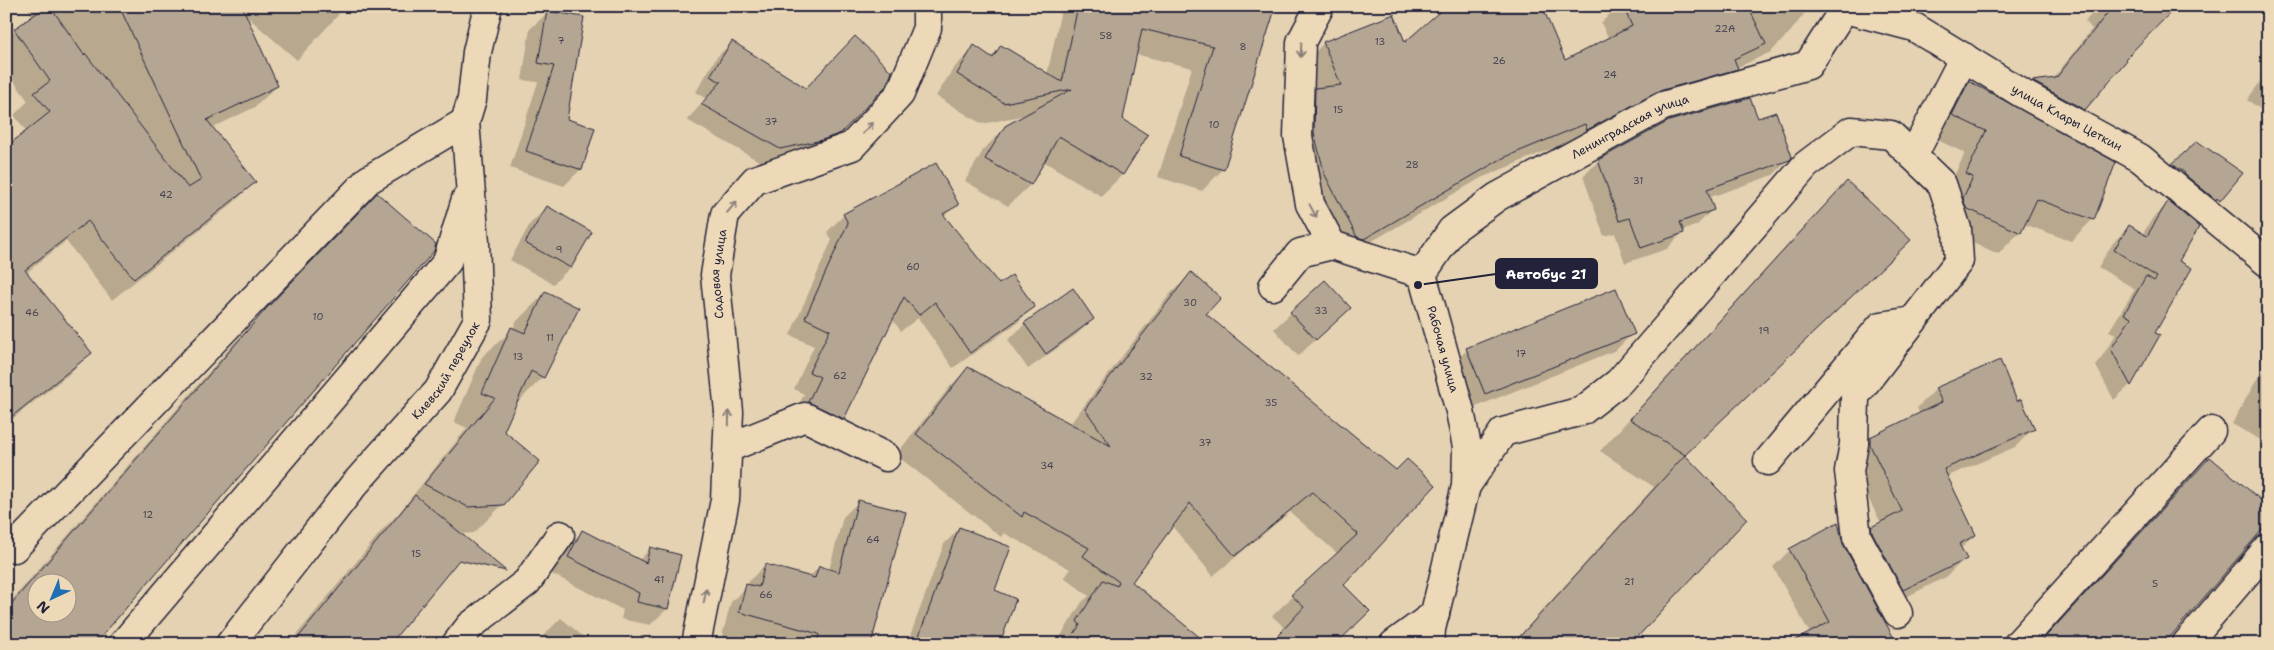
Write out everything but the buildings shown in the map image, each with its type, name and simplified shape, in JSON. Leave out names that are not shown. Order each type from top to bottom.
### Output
[{"type":"street","name":"Киевский переулок","points":[[230,644],[353,486],[438,391],[478,320],[465,122],[472,99],[477,52],[488,6]]},
{"type":"street","name":"Садовая улица","points":[[696,644],[724,500],[728,448],[730,412],[715,275],[726,214],[755,180],[852,146],[900,94],[927,28],[927,6]]},
{"type":"street","points":[[1320,6],[1301,42],[1298,136],[1310,204],[1332,245]]},
{"type":"street","name":"улица Клары Цеткин","points":[[1845,7],[1914,27],[2023,94],[2140,158],[2268,263]]},
{"type":"street","name":"Ленинградская улица","points":[[1422,274],[1452,230],[1497,197],[1663,106],[1808,66],[1845,7]]},
{"type":"street","points":[[1913,156],[1964,57]]},
{"type":"street","points":[[14,548],[368,180],[465,122]]},
{"type":"street","points":[[1466,486],[1503,432],[1582,411],[1619,382],[1806,165],[1851,131],[1891,135],[1942,184],[1957,229],[1959,261],[1855,396],[1854,444],[1849,471],[1857,537],[1898,613]]},
{"type":"street","points":[[122,644],[447,262],[470,183]]},
{"type":"street","points":[[1273,286],[1300,253],[1332,245],[1422,274]]},
{"type":"street","name":"Рабочая улица","points":[[1422,274],[1460,411],[1467,447],[1466,486],[1431,629],[1430,644]]},
{"type":"street","points":[[1768,462],[1881,326],[1913,321]]},
{"type":"street","points":[[728,448],[805,417],[886,457]]},
{"type":"street","points":[[2018,644],[2211,431]]},
{"type":"street","points":[[456,644],[470,626],[527,582],[560,536]]},
{"type":"street","points":[[2186,644],[2268,548]]},
{"type":"street","points":[[1394,644],[1435,614]]},
{"type":"place","name":"Автобус 21","points":[[1418,285]]}]
